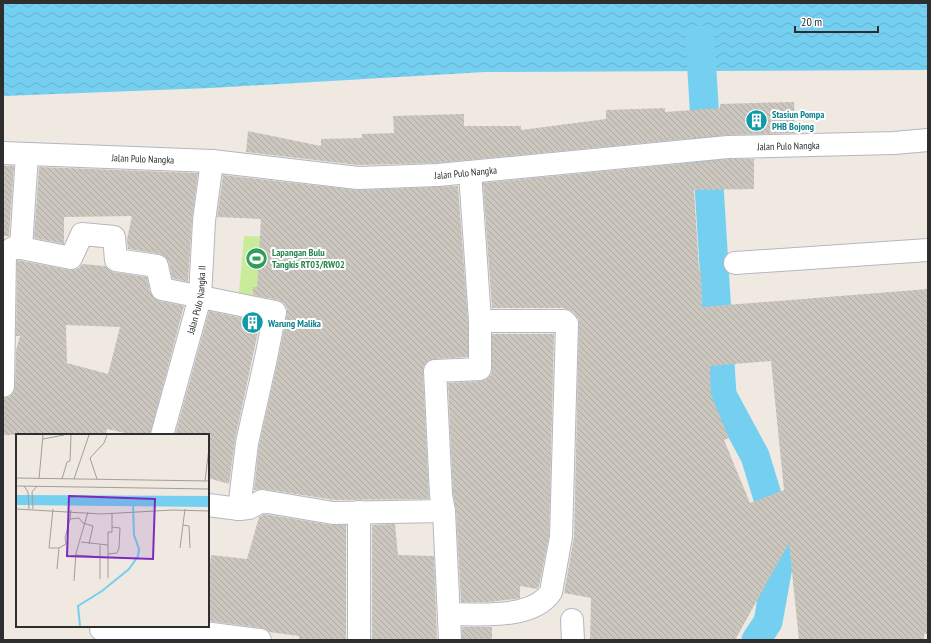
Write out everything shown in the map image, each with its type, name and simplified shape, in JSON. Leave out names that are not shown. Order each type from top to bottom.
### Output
[{"type":"street","name":"Jalan Pulo Nangka","points":[[3,153],[212,161],[358,178],[438,175],[728,147],[894,143],[928,140]]},
{"type":"street","points":[[21,248],[27,154]]},
{"type":"street","name":"Jalan Pulo Nangka II","points":[[162,434],[200,298],[204,221],[212,161]]},
{"type":"street","points":[[450,640],[435,371],[480,369],[480,321],[470,172]]},
{"type":"street","points":[[3,386],[5,254],[13,248],[21,248],[71,258],[82,234],[114,237],[116,260],[157,266],[162,289],[200,298],[275,312],[247,443],[239,509]]},
{"type":"street","points":[[734,263],[928,250]]},
{"type":"street","points":[[449,614],[500,614],[531,608],[546,599],[551,592],[560,537],[567,324],[564,321],[480,321]]},
{"type":"street","points":[[209,505],[239,509],[250,508],[262,501],[333,513],[444,511]]},
{"type":"street","points":[[359,512],[359,640]]},
{"type":"street","points":[[101,632],[196,632],[260,640]]},
{"type":"green space","name":"Lapangan Bulu Tangkis RT03/RW02","points":[[244,236],[274,237],[265,280],[264,303],[238,304]]},
{"type":"water","points":[[3,3],[928,3],[928,70],[485,72],[211,88],[3,96]]},
{"type":"building","points":[[794,102],[795,133],[727,135],[437,163],[358,165],[246,152],[248,131],[321,146],[321,139],[362,138],[362,134],[394,133],[393,116],[464,114],[464,126],[521,126],[521,130],[606,119],[606,110],[665,108],[665,112],[720,108],[720,104]]},
{"type":"building","points":[[729,159],[754,159],[754,189],[694,190],[699,270],[701,270],[702,307],[928,289],[928,634],[924,634],[924,640],[799,640],[789,543],[735,640],[590,640],[591,598],[564,593],[574,537],[579,320],[573,312],[564,308],[492,308],[483,183]],"holes":[[[771,361],[784,490],[750,503],[724,440],[729,438],[711,395],[710,366]]]},
{"type":"building","points":[[3,166],[14,166],[9,236],[3,236]]},
{"type":"building","points":[[39,167],[198,173],[192,220],[188,282],[172,278],[169,263],[165,257],[159,254],[128,249],[127,239],[132,216],[64,217],[64,244],[34,238]]},
{"type":"building","points":[[223,175],[357,190],[458,186],[468,321],[468,357],[434,359],[428,361],[424,366],[423,372],[429,499],[334,500],[264,489],[254,490],[259,445],[278,360],[287,308],[284,303],[278,300],[253,295],[253,287],[257,287],[261,219],[217,217]]},
{"type":"building","points":[[17,260],[69,270],[79,268],[82,264],[105,266],[114,272],[147,277],[150,292],[154,298],[160,301],[184,306],[150,434],[130,434],[107,429],[106,434],[3,435],[3,398],[9,397],[13,393],[15,387],[16,350],[20,336],[16,336]],"holes":[[[66,325],[120,327],[108,374],[67,363]]]},
{"type":"building","points":[[209,311],[260,322],[235,440],[229,484],[209,478],[209,434],[175,434]]},
{"type":"building","points":[[492,334],[554,334],[549,536],[539,586],[537,589],[520,586],[520,598],[515,599],[489,602],[461,602],[456,510],[453,494],[448,383],[481,381],[486,380],[491,375]]},
{"type":"building","points":[[264,514],[331,525],[346,525],[346,640],[299,640],[299,636],[269,632],[262,628],[209,621],[209,572],[211,555],[247,559],[259,517]]},
{"type":"building","points":[[395,524],[398,555],[434,556],[437,640],[372,640],[372,525]]},
{"type":"building","points":[[462,627],[492,627],[492,640],[462,640]]},
{"type":"waterway","points":[[700,40],[722,395],[755,456],[782,544],[768,622],[756,640]]},
{"type":"place","name":"Stasiun Pompa PHB Bojong","points":[[757,120]]},
{"type":"place","name":"Lapangan Bulu Tangkis RT03/RW02","points":[[256,258]]},
{"type":"place","name":"Warung Malika","points":[[253,323]]}]
